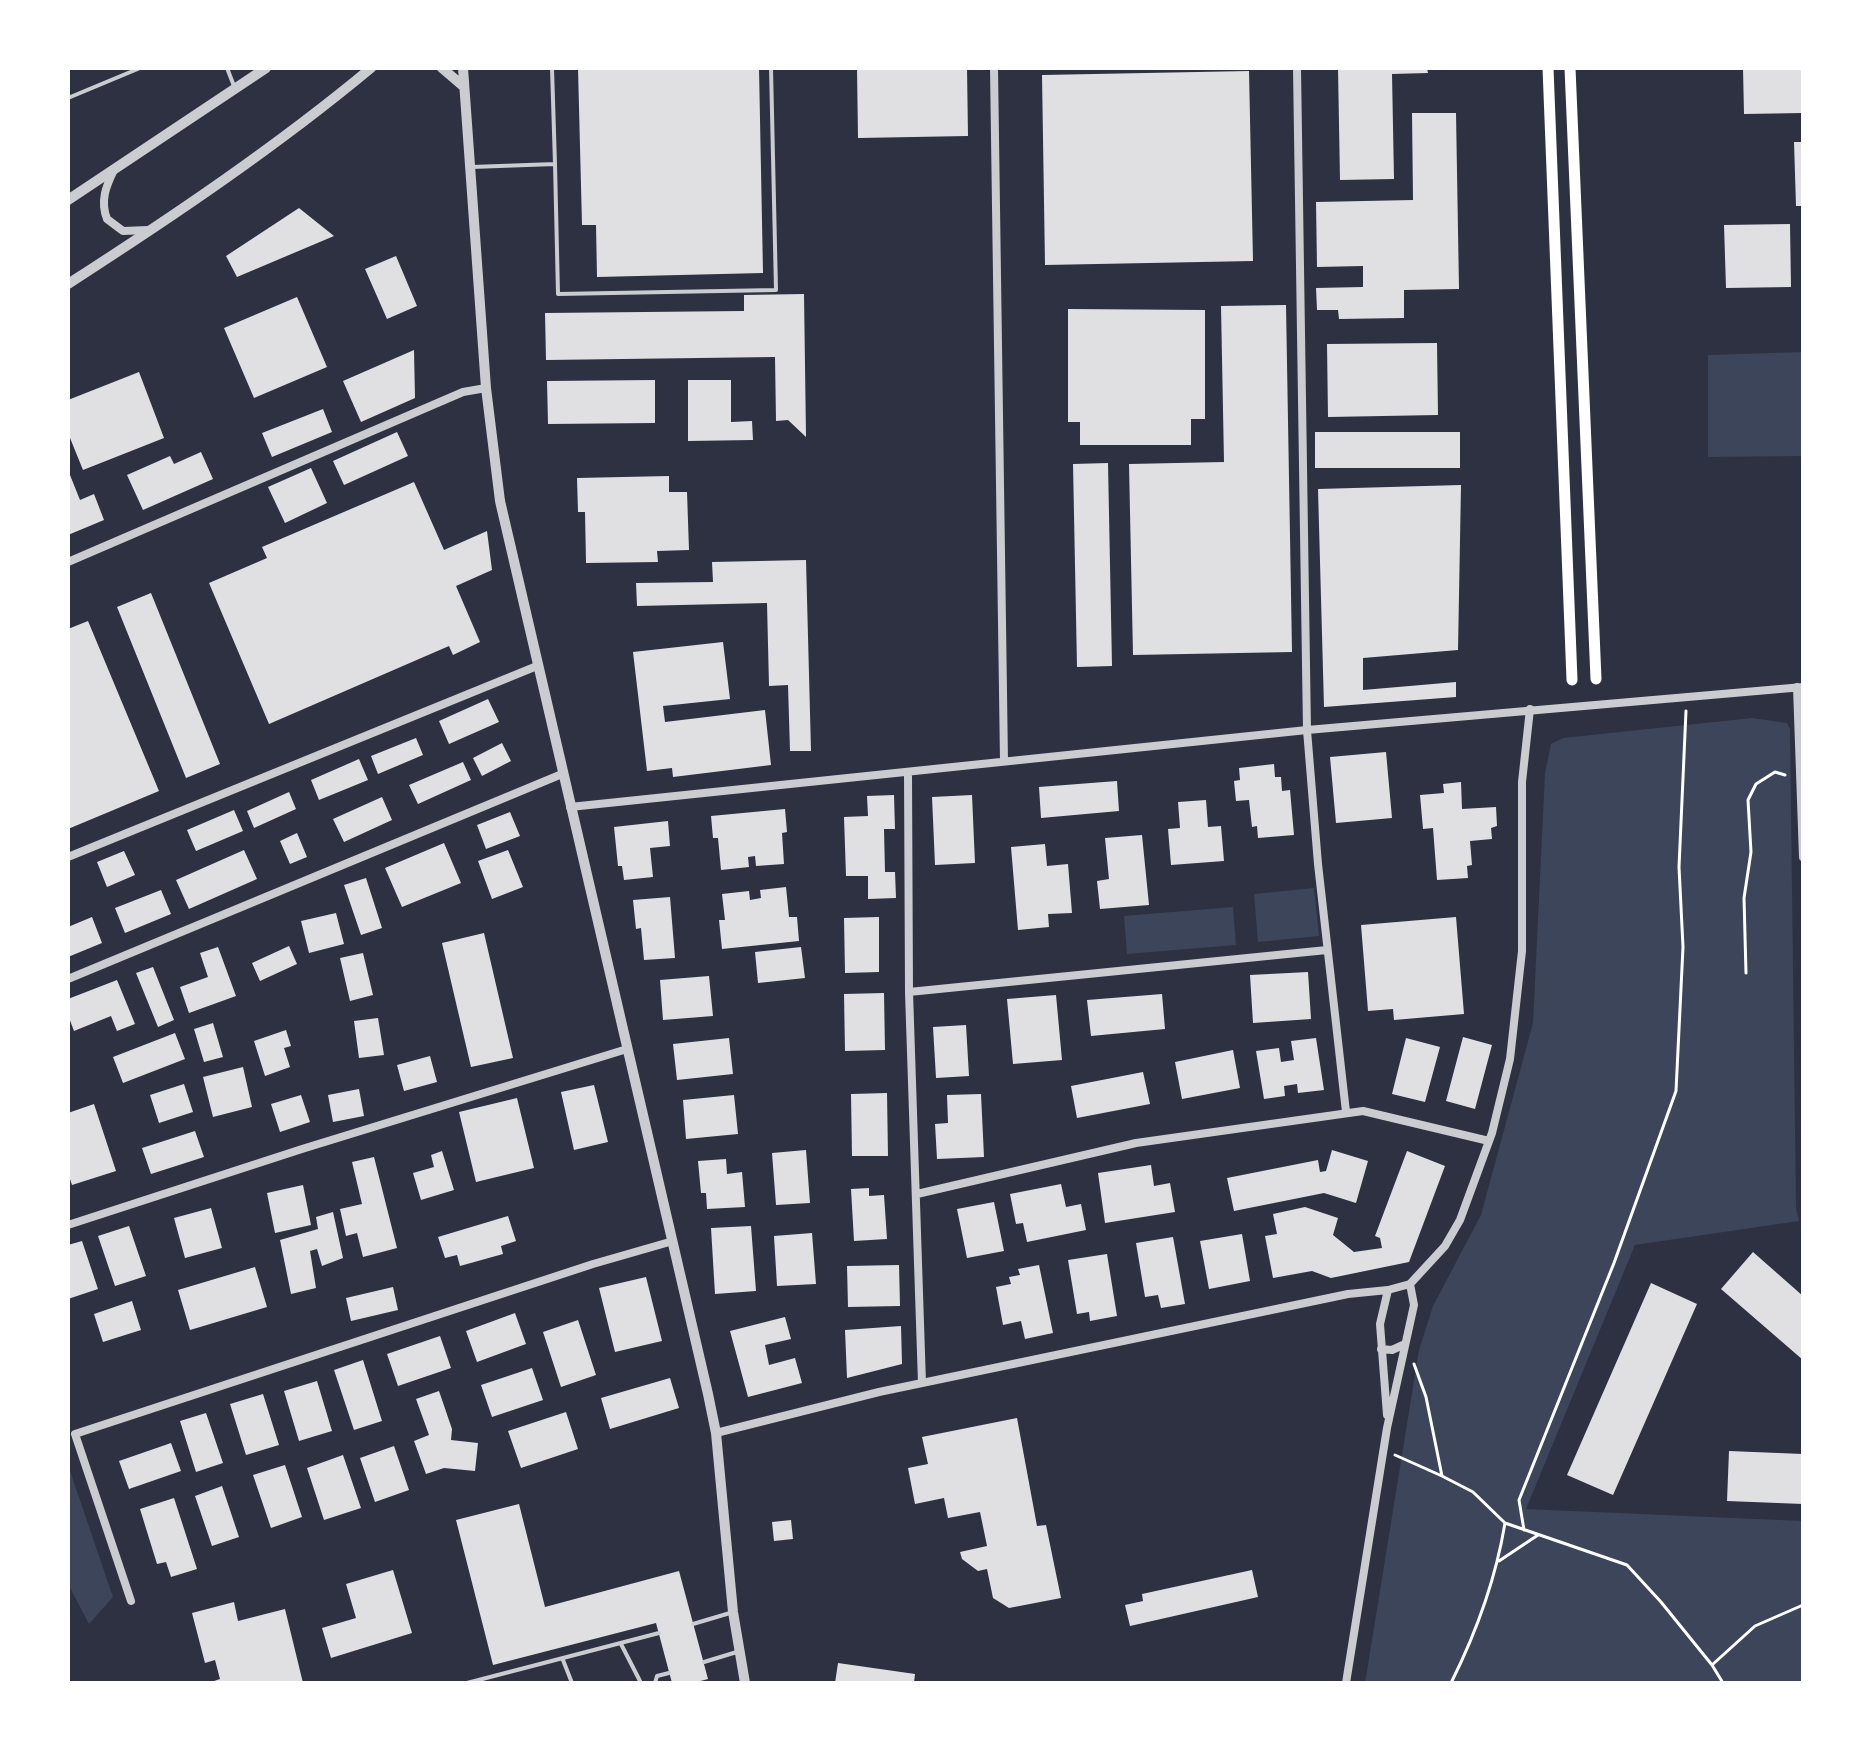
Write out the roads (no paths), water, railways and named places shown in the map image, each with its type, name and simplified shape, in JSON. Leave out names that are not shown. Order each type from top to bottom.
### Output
[{"type":"main road","points":[[1548,68],[1572,680]]},
{"type":"main road","points":[[1570,68],[1596,679]]},
{"type":"street","points":[[68,200],[116,165],[266,68]]},
{"type":"street","points":[[68,284],[156,228],[338,96],[371,68]]},
{"type":"street","points":[[442,68],[463,86]]},
{"type":"street","points":[[463,68],[486,388],[500,501],[716,1433],[733,1612],[745,1683]]},
{"type":"street","points":[[994,68],[1004,761]]},
{"type":"street","points":[[1297,68],[1307,730],[1327,950],[1346,1112]]},
{"type":"street","points":[[116,165],[104,193],[103,206],[107,219],[123,231],[156,228]]},
{"type":"street","points":[[68,562],[463,392],[486,388]]},
{"type":"street","points":[[68,857],[537,666]]},
{"type":"street","points":[[570,807],[1307,730],[1800,687],[1803,857]]},
{"type":"street","points":[[716,1433],[922,1383],[1348,1294],[1388,1290],[1410,1284],[1439,1254],[1456,1230],[1489,1141],[1510,1059],[1523,940],[1523,771],[1530,709]]},
{"type":"street","points":[[908,773],[909,992],[922,1383]]},
{"type":"street","points":[[68,979],[562,774]]},
{"type":"street","points":[[909,992],[1327,950]]},
{"type":"street","points":[[68,1225],[627,1049]]},
{"type":"street","points":[[917,1194],[1136,1143],[1346,1112],[1363,1111],[1489,1141]]},
{"type":"street","points":[[131,1601],[72,1432],[673,1241]]},
{"type":"street","points":[[1346,1683],[1387,1428],[1414,1305],[1410,1284]]},
{"type":"street","points":[[1387,1428],[1380,1315],[1388,1290]]},
{"type":"street","points":[[1381,1349],[1392,1350],[1405,1344]]},
{"type":"lane","points":[[68,98],[140,68]]},
{"type":"lane","points":[[227,68],[235,89]]},
{"type":"lane","points":[[552,68],[558,294],[776,290],[771,68]]},
{"type":"lane","points":[[470,167],[555,164]]},
{"type":"lane","points":[[693,1624],[733,1612]]},
{"type":"lane","points":[[467,1683],[659,1633]]},
{"type":"lane","points":[[621,1644],[641,1683]]},
{"type":"lane","points":[[704,1662],[740,1651]]},
{"type":"lane","points":[[562,1659],[572,1683]]},
{"type":"lane","points":[[655,1683],[657,1676],[669,1673]]}]
